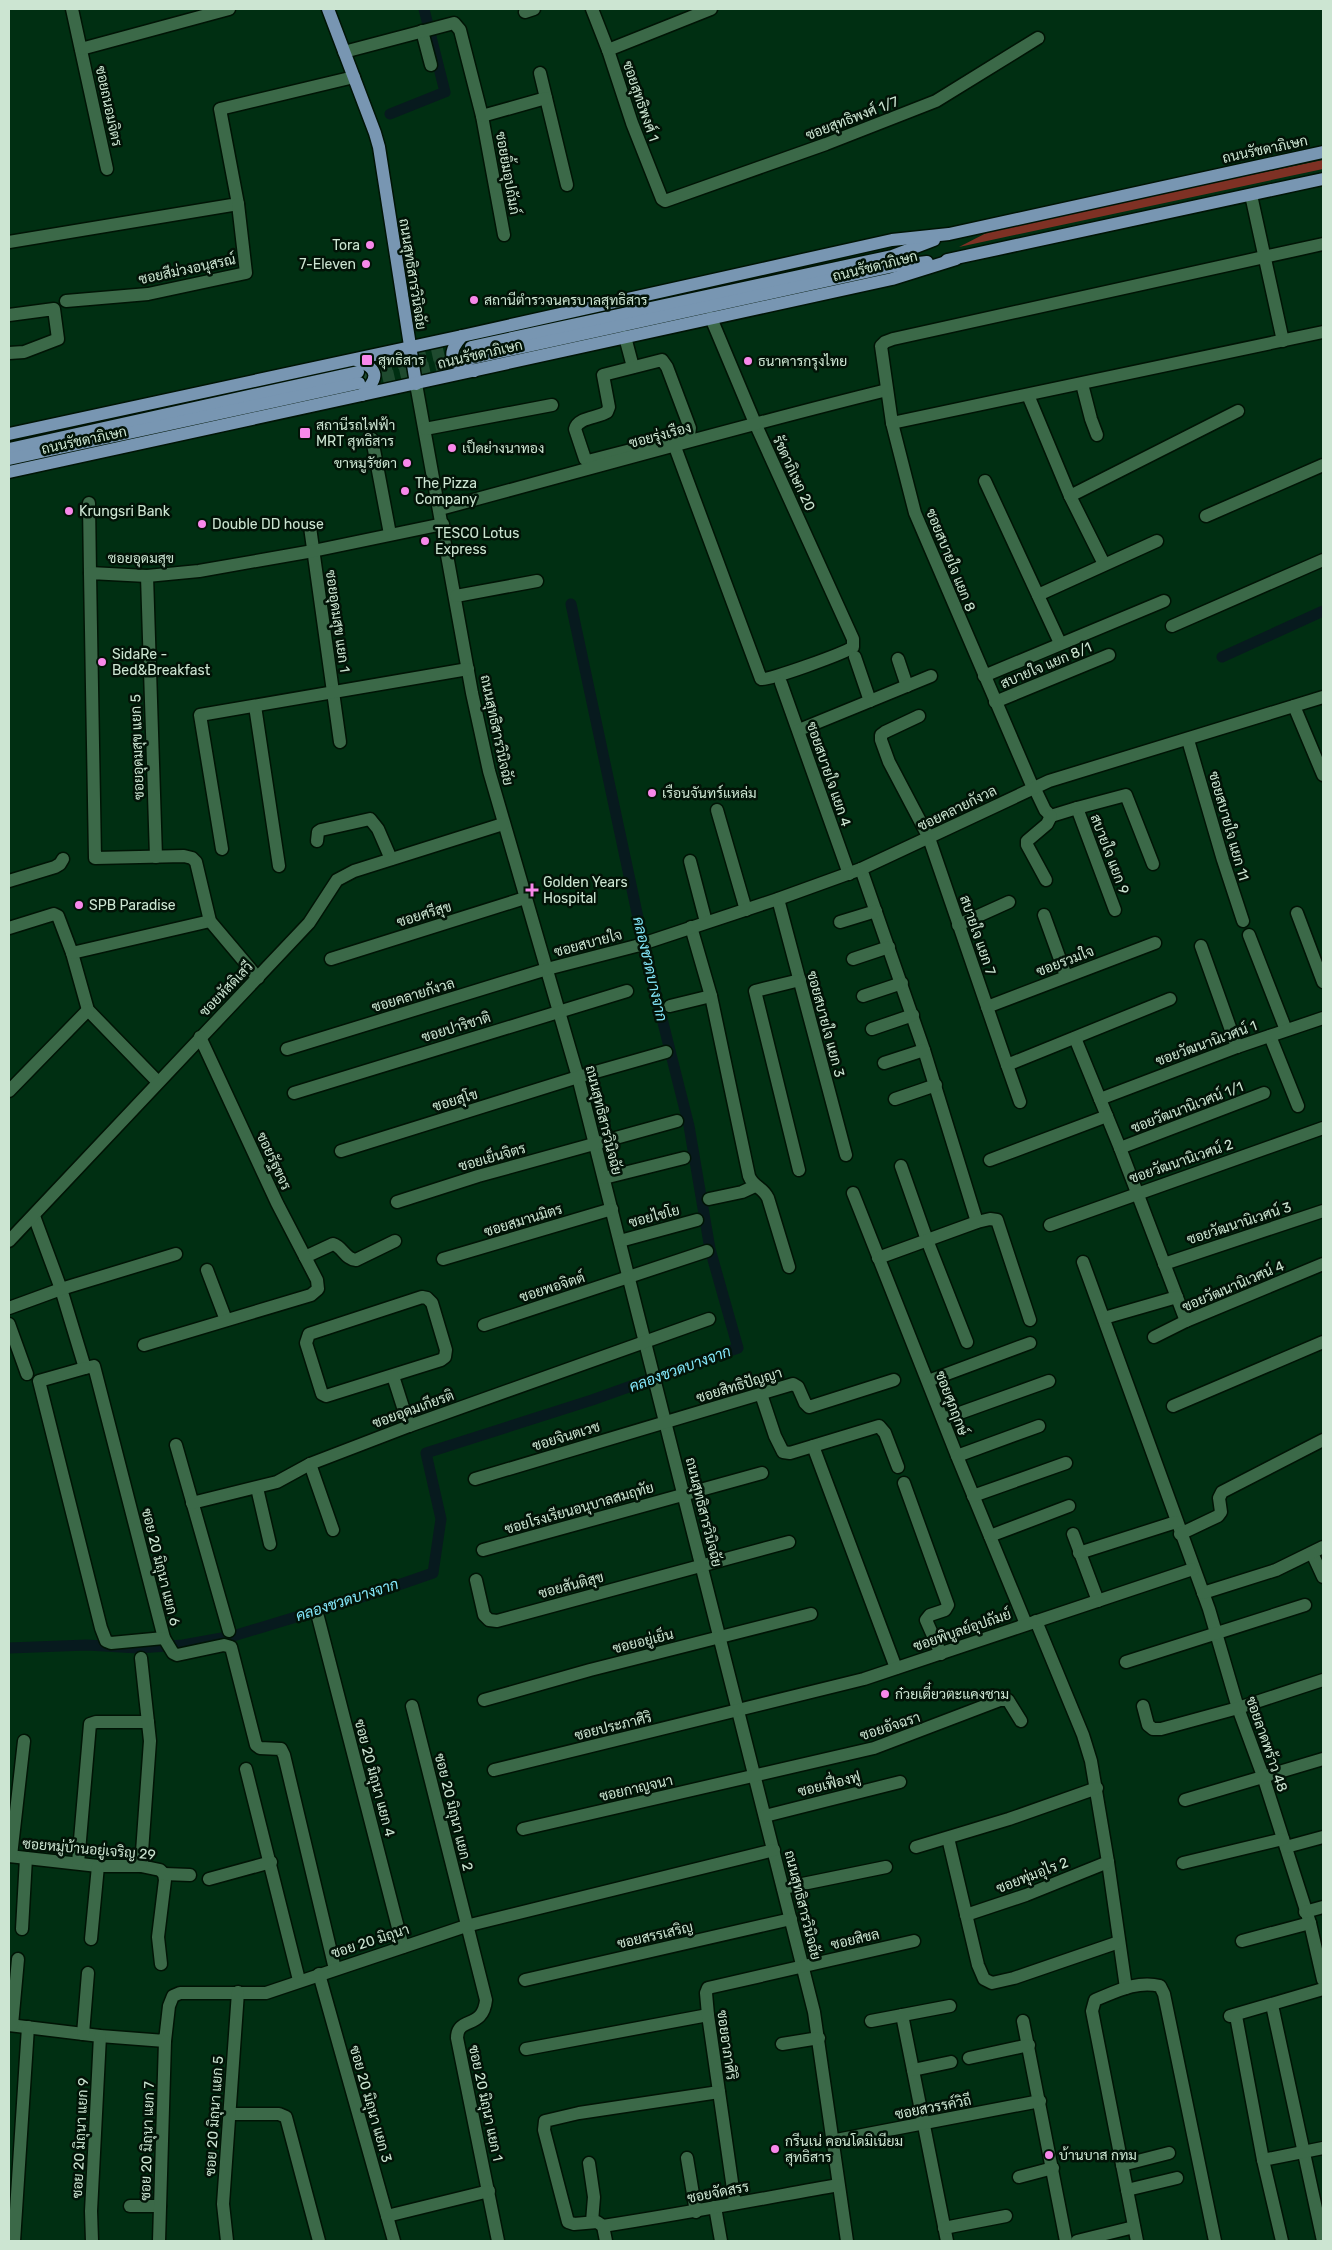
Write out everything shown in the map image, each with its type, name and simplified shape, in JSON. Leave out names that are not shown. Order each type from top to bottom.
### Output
[{"type":"main road","name":"ถนนสุทธิสารวินิจฉัย","points":[[328,9],[379,147],[416,384]]},
{"type":"main road","name":"ถนนรัชดาภิเษก","points":[[9,472],[359,377],[410,346],[892,240],[949,234],[1323,152]]},
{"type":"main road","name":"ถนนรัชดาภิเษก","points":[[472,359],[894,266],[956,259],[1323,181]]},
{"type":"main road","name":"ถนนรัชดาภิเษก","points":[[9,434],[359,377],[416,384],[472,359],[892,256],[949,234]]},
{"type":"main road","name":"ถนนรัชดาภิเษก","points":[[472,359],[625,337],[892,280],[956,259]]},
{"type":"main road","points":[[462,336],[456,343],[452,354],[456,364],[472,359]]},
{"type":"main road","name":"ถนนรัชดาภิเษก","points":[[9,449],[359,377]]},
{"type":"main road","name":"ถนนรัชดาภิเษก","points":[[9,459],[359,377]]},
{"type":"street","name":"ซอยถนอมจิตร","points":[[72,9],[107,169]]},
{"type":"street","points":[[81,49],[229,9]]},
{"type":"street","name":"ซอยสุทธิพงศ์ 1","points":[[592,9],[608,50],[632,123],[662,199],[665,201]]},
{"type":"street","points":[[608,50],[711,9]]},
{"type":"street","name":"ซอยยิ้มอุปถัมภ์","points":[[344,52],[454,23],[460,30],[482,116],[504,235]]},
{"type":"street","points":[[423,31],[431,64]]},
{"type":"street","name":"ซอยสุทธิพงศ์ 1/7","points":[[665,201],[826,144],[936,101],[1038,38]]},
{"type":"street","points":[[540,73],[567,185]]},
{"type":"street","name":"ซอยสีม่วงอนุสรณ์","points":[[66,301],[148,294],[246,273],[238,204],[220,109],[354,77]]},
{"type":"street","name":"ซอยยิ้มอุปถัมภ์","points":[[482,116],[546,98]]},
{"type":"street","points":[[1252,195],[1283,341]]},
{"type":"street","points":[[9,242],[238,204]]},
{"type":"street","points":[[1265,255],[1323,244]]},
{"type":"street","name":"ซอยสบายใจ แยก 8","points":[[1033,788],[915,513],[892,422],[881,346],[893,339],[1265,255]]},
{"type":"street","points":[[9,315],[51,309],[55,311],[58,340],[25,356],[9,353]]},
{"type":"street","name":"รัชดาภิเษก 20","points":[[675,447],[760,679],[766,680],[849,649],[854,643],[853,639],[755,423],[711,318]]},
{"type":"street","points":[[892,422],[1028,396],[1323,332]]},
{"type":"street","points":[[625,337],[633,367]]},
{"type":"street","points":[[662,360],[665,362],[690,428],[689,435],[588,461],[585,458],[576,424],[607,412],[609,406],[603,375],[633,367],[662,360]]},
{"type":"street","name":"ถนนสุทธิสารวินิจฉัย","points":[[416,384],[485,752],[503,824],[578,1077],[774,1850],[819,2038],[847,2241]]},
{"type":"street","points":[[1082,384],[1090,419],[1098,435]]},
{"type":"street","name":"ซอยรุ่งเรือง","points":[[440,509],[675,447],[755,423],[887,390]]},
{"type":"street","points":[[1028,396],[1070,496],[1104,564]]},
{"type":"street","points":[[425,429],[552,405]]},
{"type":"street","points":[[1070,496],[1238,412]]},
{"type":"street","points":[[372,439],[390,534]]},
{"type":"street","points":[[1206,516],[1323,465]]},
{"type":"street","points":[[985,481],[1060,643]]},
{"type":"street","points":[[89,503],[90,573]]},
{"type":"street","name":"ซอยอุดมสุข","points":[[156,857],[95,858],[90,573],[147,576],[199,571],[313,552],[442,524]]},
{"type":"street","name":"ซอยอุดมสุข แยก 1","points":[[310,527],[340,742]]},
{"type":"street","points":[[1038,595],[1157,541]]},
{"type":"street","points":[[1172,626],[1323,560]]},
{"type":"street","name":"ซอยอุดมสุข แยก 5","points":[[147,576],[156,857]]},
{"type":"street","points":[[456,596],[537,581]]},
{"type":"street","points":[[984,676],[1164,601]]},
{"type":"street","name":"สบายใจ แยก 8/1","points":[[995,702],[1109,655]]},
{"type":"street","points":[[855,657],[870,701]]},
{"type":"street","points":[[898,659],[908,686]]},
{"type":"street","points":[[222,849],[199,718],[202,714],[333,694],[468,669]]},
{"type":"street","points":[[799,730],[931,676]]},
{"type":"street","name":"ซอยสบายใจ แยก 4","points":[[781,683],[849,874]]},
{"type":"street","name":"ซอยคลายกังวล","points":[[636,946],[778,900],[849,874],[1049,781],[1188,740],[1323,697]]},
{"type":"street","points":[[255,706],[279,866]]},
{"type":"street","points":[[1294,706],[1323,775]]},
{"type":"street","name":"สบายใจ แยก 7","points":[[919,716],[885,732],[881,740],[889,762],[929,838],[1020,1102]]},
{"type":"street","name":"ซอยสบายใจ แยก 11","points":[[1188,740],[1222,860],[1243,921]]},
{"type":"street","points":[[1033,788],[1045,810],[1051,816],[1042,829],[1027,841],[1046,880]]},
{"type":"street","points":[[1077,808],[1126,795],[1153,864]]},
{"type":"street","name":"สบายใจ แยก 9","points":[[1051,816],[1077,808],[1115,910]]},
{"type":"street","points":[[717,810],[746,910]]},
{"type":"street","points":[[317,840],[318,832],[321,830],[370,819],[378,829],[391,859]]},
{"type":"street","name":"ซอยหัสดิเสวี","points":[[9,1241],[200,1036],[309,923],[337,880],[354,871],[503,824]]},
{"type":"street","points":[[156,857],[184,856],[192,858],[196,862],[210,921],[258,978]]},
{"type":"street","points":[[9,881],[55,867],[63,859]]},
{"type":"street","points":[[690,861],[706,922]]},
{"type":"street","points":[[861,869],[913,1015],[977,1222]]},
{"type":"street","name":"ซอยศรีสุข","points":[[331,959],[525,898]]},
{"type":"street","name":"ซอยสบายใจ แยก 3","points":[[778,900],[846,1155]]},
{"type":"street","points":[[958,924],[1009,902]]},
{"type":"street","points":[[840,922],[876,911]]},
{"type":"street","points":[[9,928],[54,914],[58,916],[72,953],[88,1010],[158,1082]]},
{"type":"street","points":[[1297,914],[1323,982]]},
{"type":"street","points":[[1044,915],[1066,976]]},
{"type":"street","points":[[72,953],[210,921]]},
{"type":"street","points":[[691,927],[711,996],[749,1176],[755,1186],[763,1189],[768,1198],[789,1268]]},
{"type":"street","points":[[1249,935],[1286,1030]]},
{"type":"street","name":"ซอยรวมใจ","points":[[987,1006],[1155,943]]},
{"type":"street","name":"ซอยสบายใจ","points":[[547,969],[636,946]]},
{"type":"street","points":[[1201,946],[1237,1047]]},
{"type":"street","points":[[853,959],[889,947]]},
{"type":"street","name":"ซอยคลายกังวล","points":[[287,1049],[547,969]]},
{"type":"street","points":[[799,1170],[755,991],[800,980]]},
{"type":"street","points":[[862,996],[902,983]]},
{"type":"street","name":"ซอยปาริชาติ","points":[[294,1093],[627,991]]},
{"type":"street","points":[[670,1006],[711,996]]},
{"type":"street","points":[[1007,1065],[1170,999]]},
{"type":"street","points":[[9,1091],[88,1010]]},
{"type":"street","points":[[872,1029],[913,1015]]},
{"type":"street","name":"ซอยวัฒนานิเวศน์ 1","points":[[1100,1099],[1237,1047],[1323,1018]]},
{"type":"street","name":"ซอยรัฐขจร","points":[[200,1036],[277,1203],[319,1286],[312,1295],[226,1320]]},
{"type":"street","points":[[1270,1036],[1298,1106]]},
{"type":"street","points":[[1075,1038],[1120,1148],[1186,1321]]},
{"type":"street","points":[[884,1064],[924,1050]]},
{"type":"street","name":"ซอยสุโข","points":[[341,1151],[578,1077],[666,1052]]},
{"type":"street","points":[[895,1099],[936,1085]]},
{"type":"street","name":"ซอยวัฒนานิเวศน์ 1/1","points":[[1120,1148],[1264,1093]]},
{"type":"street","points":[[990,1160],[1107,1116]]},
{"type":"street","name":"ซอยเย็นจิตร","points":[[397,1202],[478,1176],[677,1121]]},
{"type":"street","name":"ซอยวัฒนานิเวศน์ 2","points":[[1050,1225],[1323,1128]]},
{"type":"street","points":[[604,1178],[684,1158]]},
{"type":"street","points":[[901,1166],[927,1240],[967,1342]]},
{"type":"street","points":[[709,1199],[742,1192],[755,1186]]},
{"type":"street","name":"ซอยศุภฤกษ์","points":[[853,1193],[973,1496],[1083,1735],[1097,1788],[1126,1988]]},
{"type":"street","name":"ซอยสมานมิตร","points":[[443,1259],[612,1209]]},
{"type":"street","name":"ซอยวัฒนานิเวศน์ 3","points":[[1164,1264],[1323,1211]]},
{"type":"street","name":"ซอย 20 มิถุนา แยก 6","points":[[34,1216],[61,1289],[85,1368],[94,1366],[164,1640],[173,1653],[182,1654],[224,1645],[231,1647],[256,1745],[260,1748],[281,1749],[284,1755],[335,1969]]},
{"type":"street","points":[[878,1258],[977,1222],[994,1218],[1000,1224],[1030,1320]]},
{"type":"street","name":"ซอยไชโย","points":[[620,1241],[697,1220]]},
{"type":"street","points":[[305,1257],[333,1244],[350,1259],[356,1260],[395,1241]]},
{"type":"street","name":"ซอยพอจิตต์","points":[[484,1325],[707,1251]]},
{"type":"street","points":[[9,1308],[61,1289],[176,1254]]},
{"type":"street","name":"ซอยลาดพร้าว 48","points":[[1083,1262],[1203,1593],[1238,1708],[1263,1776],[1308,1917],[1323,1980]]},
{"type":"street","name":"ซอยวัฒนานิเวศน์ 4","points":[[1154,1337],[1186,1321],[1323,1264]]},
{"type":"street","points":[[144,1345],[226,1320],[207,1270]]},
{"type":"street","points":[[1104,1318],[1176,1297]]},
{"type":"street","points":[[427,1298],[432,1303],[446,1354],[441,1360],[393,1376],[324,1395],[321,1392],[306,1338],[313,1332],[427,1298]]},
{"type":"street","name":"ซอยอุดมเกียรติ","points":[[192,1503],[258,1488],[287,1478],[310,1464],[409,1426],[709,1319]]},
{"type":"street","points":[[9,1324],[27,1374]]},
{"type":"street","points":[[1173,1406],[1323,1342]]},
{"type":"street","points":[[928,1381],[1030,1343]]},
{"type":"street","points":[[85,1368],[40,1381],[101,1628],[106,1641],[111,1643],[164,1640]]},
{"type":"street","points":[[393,1376],[409,1426]]},
{"type":"street","name":"ซอยสิทธิปัญญา","points":[[666,1422],[796,1384],[805,1403],[809,1407],[894,1380]]},
{"type":"street","points":[[943,1420],[1049,1381]]},
{"type":"street","points":[[760,1394],[775,1436],[783,1452],[790,1453],[879,1426],[885,1433],[898,1467]]},
{"type":"street","name":"ซอยจินตเวช","points":[[475,1479],[666,1422]]},
{"type":"street","points":[[957,1456],[1039,1426]]},
{"type":"street","points":[[1079,1553],[1218,1516],[1221,1512],[1219,1498],[1222,1492],[1323,1440]]},
{"type":"street","points":[[176,1445],[229,1631]]},
{"type":"street","points":[[813,1446],[896,1668]]},
{"type":"street","points":[[973,1496],[1066,1463]]},
{"type":"street","points":[[310,1464],[333,1530]]},
{"type":"street","name":"ซอยโรงเรียนอนุบาลสมฤทัย","points":[[483,1550],[762,1473]]},
{"type":"street","points":[[904,1483],[948,1606],[945,1610],[930,1616],[926,1620],[940,1654]]},
{"type":"street","points":[[258,1488],[270,1544]]},
{"type":"street","points":[[990,1536],[1069,1506]]},
{"type":"street","points":[[1072,1534],[1098,1601]]},
{"type":"street","points":[[702,1566],[789,1542]]},
{"type":"street","points":[[1203,1593],[1276,1570],[1317,1550],[1323,1576]]},
{"type":"street","name":"ซอยสันติสุข","points":[[476,1580],[484,1615],[489,1620],[497,1620],[702,1566]]},
{"type":"street","name":"ซอยพิบูลย์อุปถัมย์","points":[[738,1711],[838,1686],[896,1668],[1193,1569]]},
{"type":"street","points":[[1126,1662],[1305,1605]]},
{"type":"street","name":"ซอยอยู่เย็น","points":[[484,1700],[811,1614]]},
{"type":"street","name":"ซอย 20 มิถุนา แยก 4","points":[[318,1617],[403,1947]]},
{"type":"street","points":[[141,1866],[149,1752],[142,1658]]},
{"type":"street","points":[[1144,1706],[1148,1724],[1153,1729],[1161,1729],[1238,1708],[1323,1680]]},
{"type":"street","name":"ซอยอัจฉรา","points":[[755,1776],[874,1748],[1000,1700],[1008,1700],[1021,1720]]},
{"type":"street","name":"ซอย 20 มิถุนา แยก 2","points":[[412,1706],[466,1926]]},
{"type":"street","name":"ซอยประภาศิริ","points":[[494,1770],[738,1711]]},
{"type":"street","points":[[78,1863],[90,1724],[96,1722],[148,1722]]},
{"type":"street","points":[[10,1856],[24,1741]]},
{"type":"street","points":[[1185,1800],[1323,1759]]},
{"type":"street","points":[[246,1769],[271,1862],[299,1980]]},
{"type":"street","name":"ซอยกาญจนา","points":[[523,1829],[755,1776]]},
{"type":"street","name":"ซอยเฟื่องฟู","points":[[765,1816],[900,1782]]},
{"type":"street","points":[[916,1846],[948,1838],[1097,1788]]},
{"type":"street","points":[[1182,1863],[1323,1837]]},
{"type":"street","points":[[948,1838],[978,1965],[984,1979],[992,1982],[1023,1976],[1119,1942]]},
{"type":"street","name":"ซอย 20 มิถุนา","points":[[165,2041],[169,2006],[173,1996],[188,1991],[266,1993],[299,1980],[466,1926],[774,1850]]},
{"type":"street","name":"ซอยหมู่บ้านอยู่เจริญ 29","points":[[10,1856],[98,1866],[141,1866],[160,1870],[164,1874],[158,1938],[161,1964]]},
{"type":"street","points":[[22,1929],[26,1858]]},
{"type":"street","points":[[209,1879],[271,1862]]},
{"type":"street","name":"ซอยพุ่มอุไร 2","points":[[966,1915],[1026,1895],[1108,1862]]},
{"type":"street","points":[[91,1939],[98,1866]]},
{"type":"street","points":[[783,1888],[886,1867]]},
{"type":"street","points":[[164,1874],[190,1875]]},
{"type":"street","points":[[1242,1941],[1308,1917],[1323,1907]]},
{"type":"street","name":"ซอยสรรเสริญ","points":[[525,1980],[791,1919]]},
{"type":"street","name":"ซอย 20 มิถุนา แยก 1","points":[[466,1926],[486,2000],[485,2010],[481,2018],[460,2028],[457,2032],[498,2241]]},
{"type":"street","name":"ซอยสิชล","points":[[802,1966],[914,1941]]},
{"type":"street","points":[[18,1959],[10,2025],[100,2036],[165,2041]]},
{"type":"street","name":"ซอยอาภาศิริ","points":[[735,2203],[718,2092],[706,1993],[708,1988],[802,1966]]},
{"type":"street","points":[[83,2034],[88,1973]]},
{"type":"street","name":"ซอย 20 มิถุนา แยก 3","points":[[319,1974],[394,2241]]},
{"type":"street","points":[[1137,2241],[1092,2011],[1095,2000],[1126,1988],[1148,1983],[1160,1986],[1164,1994],[1215,2241]]},
{"type":"street","points":[[1282,2241],[1232,2016],[1272,2006],[1323,1989]]},
{"type":"street","name":"ซอย 20 มิถุนา แยก 5","points":[[227,2241],[224,2204],[238,1992]]},
{"type":"street","points":[[871,2021],[950,2006]]},
{"type":"street","points":[[1272,2006],[1323,2241]]},
{"type":"street","points":[[526,2048],[708,2015]]},
{"type":"street","points":[[902,2015],[947,2241]]},
{"type":"street","points":[[1023,2020],[1066,2241]]},
{"type":"street","points":[[14,2241],[28,2027]]},
{"type":"street","name":"ซอย 20 มิถุนา แยก 9","points":[[92,2241],[91,2211],[100,2036]]},
{"type":"street","points":[[782,2044],[819,2038]]},
{"type":"street","name":"ซอย 20 มิถุนา แยก 7","points":[[159,2241],[165,2041]]},
{"type":"street","points":[[969,2058],[1029,2045]]},
{"type":"street","points":[[913,2070],[951,2062]]},
{"type":"street","name":"ซอยจัดสรร","points":[[718,2092],[579,2113],[546,2121],[544,2130],[568,2222],[574,2224],[598,2224],[696,2212],[735,2203],[838,2186]]},
{"type":"street","name":"ซอยสวรรค์วิถี","points":[[832,2141],[1040,2101]]},
{"type":"street","points":[[229,2114],[279,2114],[286,2117],[318,2241]]},
{"type":"street","points":[[1263,2160],[1323,2148]]},
{"type":"street","points":[[1122,2165],[1169,2153]]},
{"type":"street","points":[[687,2158],[696,2212]]},
{"type":"street","points":[[589,2163],[598,2224],[606,2241]]},
{"type":"street","points":[[1019,2177],[1053,2168]]},
{"type":"street","points":[[1127,2190],[1177,2178]]},
{"type":"street","points":[[387,2216],[489,2191]]},
{"type":"street","points":[[130,2206],[160,2206]]},
{"type":"street","points":[[715,2207],[721,2241]]},
{"type":"street","points":[[944,2228],[1006,2216]]},
{"type":"street","points":[[1077,2241],[1134,2227]]},
{"type":"shaded area","points":[[1323,160],[1323,169],[959,247],[996,228]]},
{"type":"waterway","points":[[390,114],[445,92],[424,9]]},
{"type":"waterway","name":"คลองชวดบางจาก","points":[[9,1648],[87,1645],[138,1648],[183,1645],[233,1636],[378,1592],[433,1573],[441,1519],[426,1453],[592,1400],[738,1348],[710,1249],[689,1126],[646,955],[571,604]]},
{"type":"waterway","points":[[1222,657],[1323,611]]},
{"type":"tunnel","points":[[362,371],[471,347]]},
{"type":"tunnel","points":[[365,382],[473,358]]},
{"type":"place","name":"Tora","points":[[370,245]]},
{"type":"place","name":"7-Eleven","points":[[366,264]]},
{"type":"place","name":"สถานีตำรวจนครบาลสุทธิสาร","points":[[474,300]]},
{"type":"place","name":"สุทธิสาร","points":[[367,360]]},
{"type":"place","name":"ธนาคารกรุงไทย","points":[[748,361]]},
{"type":"place","name":"สถานีรถไฟฟ้า MRT สุทธิสาร","points":[[305,433]]},
{"type":"place","name":"เป็ดย่างนาทอง","points":[[452,448]]},
{"type":"place","name":"ขาหมูรัชดา","points":[[407,463]]},
{"type":"place","name":"The Pizza Company","points":[[405,491]]},
{"type":"place","name":"Krungsri Bank","points":[[69,511]]},
{"type":"place","name":"Double DD house","points":[[202,524]]},
{"type":"place","name":"TESCO Lotus Express","points":[[425,541]]},
{"type":"place","name":"SidaRe - Bed&Breakfast","points":[[102,662]]},
{"type":"place","name":"เรือนจันทร์แหล่ม","points":[[652,793]]},
{"type":"place","name":"Golden Years Hospital","points":[[532,890]]},
{"type":"place","name":"SPB Paradise","points":[[79,905]]},
{"type":"place","name":"ก๋วยเตี๋ยวตะแคงชาม","points":[[885,1694]]},
{"type":"place","name":"กรีนเน่ คอนโดมิเนียม สุทธิสาร","points":[[775,2149]]},
{"type":"place","name":"บ้านบาส กทม","points":[[1049,2155]]}]
